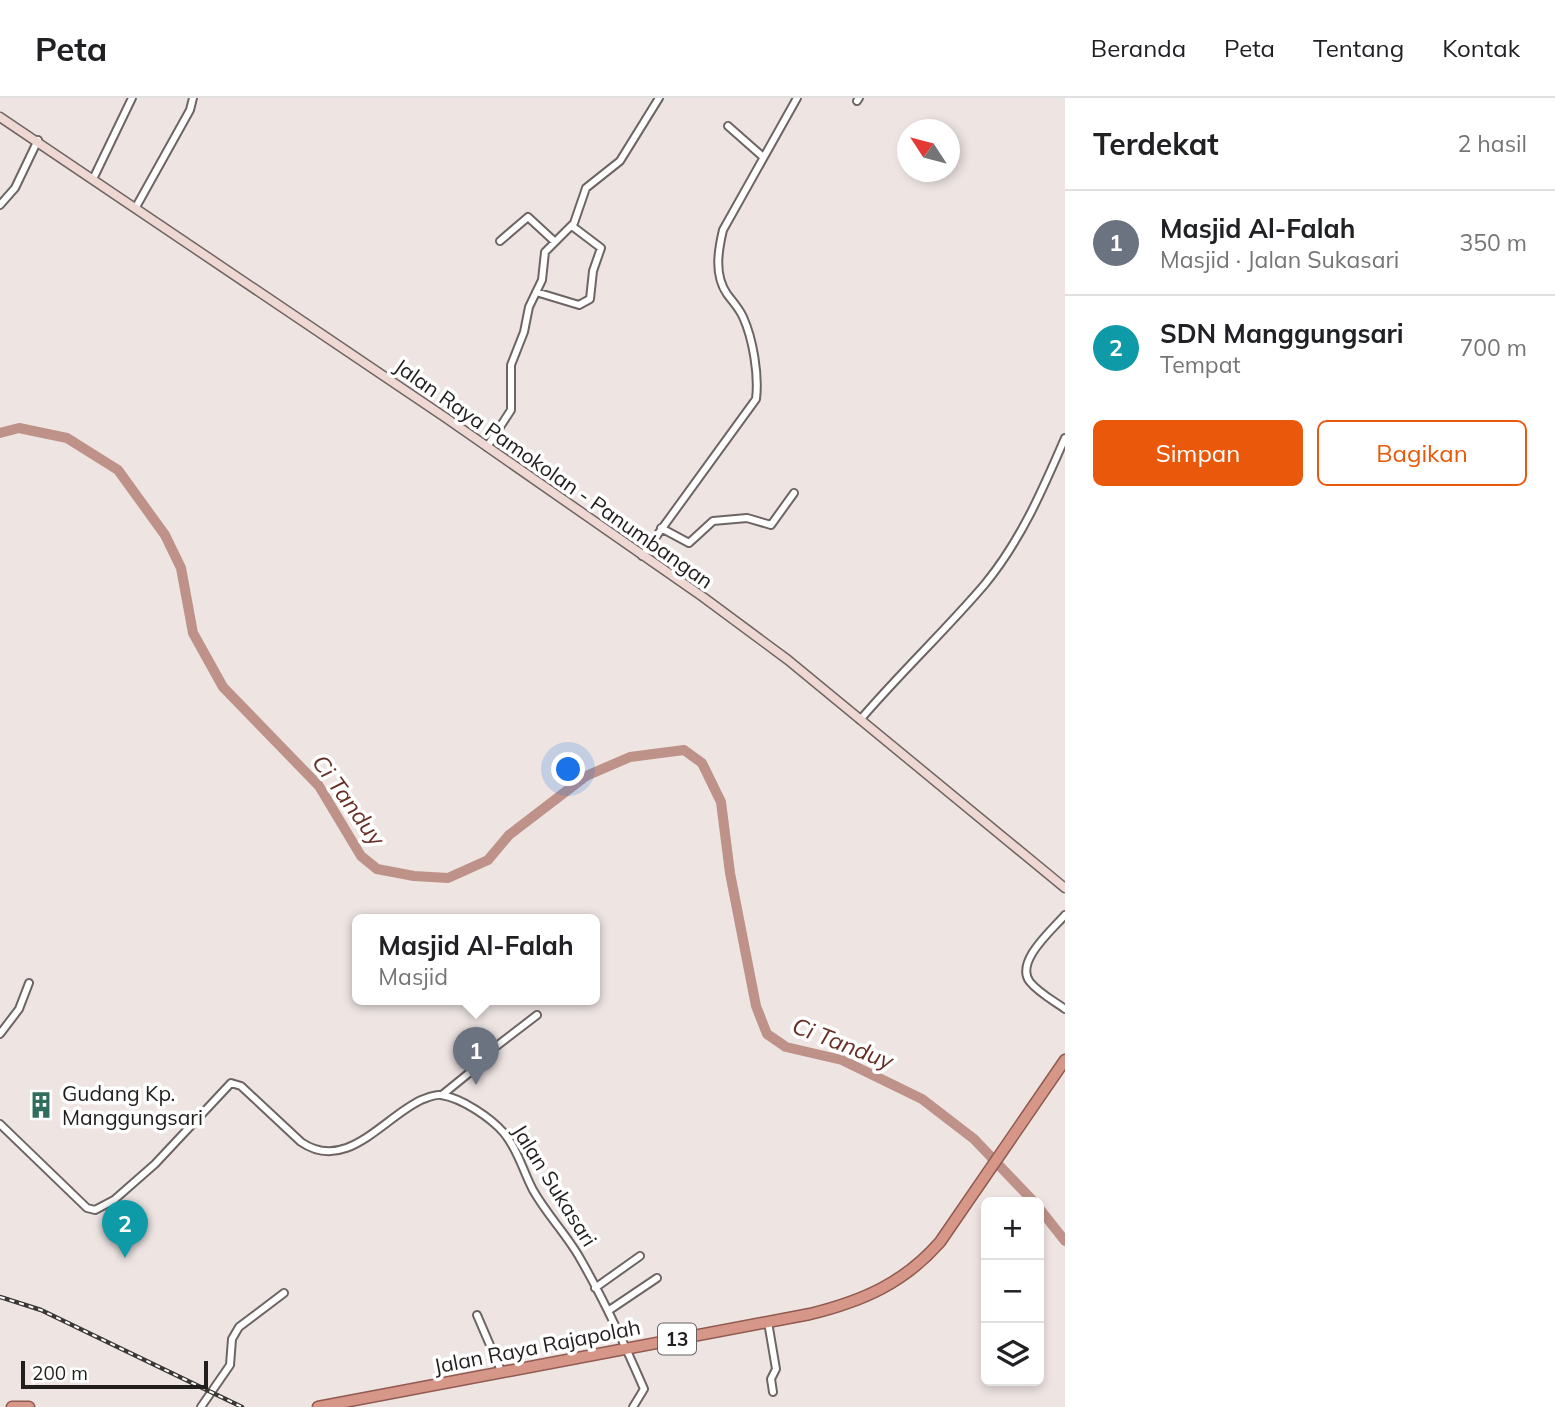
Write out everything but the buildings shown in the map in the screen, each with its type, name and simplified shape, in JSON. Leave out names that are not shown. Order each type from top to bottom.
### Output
[{"type":"highway","name":"Jalan Raya Rajapolah","points":[[318,1407],[828,1310],[899,1280],[917,1268],[940,1242],[986,1179],[1065,1060]]},
{"type":"highway","points":[[12,1407],[29,1407]]},
{"type":"main road","name":"Jalan Raya Pamokolan - Panumbangan","points":[[0,117],[38,140],[487,447],[788,660],[1065,888]]},
{"type":"street","points":[[93,179],[132,98]]},
{"type":"street","points":[[136,207],[190,110],[193,98]]},
{"type":"street","points":[[487,447],[511,410],[511,365],[542,280],[545,252],[572,226],[586,188],[620,161],[659,98]]},
{"type":"street","points":[[642,556],[756,399],[756,376],[747,327],[740,311],[722,286],[718,261],[723,230],[762,156],[797,98]]},
{"type":"street","points":[[728,127],[762,156]]},
{"type":"street","points":[[0,205],[15,188],[38,140]]},
{"type":"street","points":[[500,242],[528,217],[554,241]]},
{"type":"street","points":[[536,292],[579,305],[590,299],[593,271],[601,248],[572,226]]},
{"type":"street","points":[[860,719],[908,664],[986,583],[1039,501],[1065,438]]},
{"type":"street","points":[[661,528],[690,543],[713,521],[747,518],[771,525],[794,493]]},
{"type":"street","points":[[1065,915],[1028,960],[1026,970],[1031,983],[1065,1009]]},
{"type":"street","points":[[0,1034],[19,1009],[29,983]]},
{"type":"street","points":[[0,1124],[87,1208],[95,1210],[114,1200],[155,1164],[230,1083],[241,1086],[301,1142],[311,1149],[329,1153],[350,1148],[402,1109],[431,1096],[442,1095],[474,1069],[483,1066],[481,1058],[537,1014]]},
{"type":"street","name":"Jalan Sukasari","points":[[442,1095],[477,1111],[504,1133],[534,1190],[582,1260],[628,1349],[644,1389],[633,1407]]},
{"type":"street","points":[[595,1288],[640,1256]]},
{"type":"street","points":[[608,1311],[657,1278]]},
{"type":"street","points":[[201,1407],[230,1365],[232,1339],[239,1327],[284,1293]]},
{"type":"street","points":[[477,1315],[502,1373]]},
{"type":"street","points":[[768,1322],[776,1369],[771,1379],[773,1392]]},
{"type":"waterway","name":"Ci Tanduy","points":[[0,433],[19,428],[67,438],[118,470],[165,535],[181,568],[193,633],[223,687],[319,786],[361,856],[377,869],[414,876],[448,878],[488,860],[509,835],[586,776],[630,757],[684,750],[702,763],[721,802],[730,873],[756,1006],[767,1034],[786,1047],[842,1060],[922,1099],[974,1139],[1029,1197]]},
{"type":"waterway","name":"Ci Tanduy","points":[[1044,1214],[1065,1241]]},
{"type":"railway","points":[[0,1297],[41,1310],[242,1407]]},
{"type":"place","name":"Masjid Al-Falah","points":[[476,1085]]},
{"type":"place","name":"Gudang Kp. Manggungsari","points":[[41,1105]]},
{"type":"place","name":"SDN Manggungsari","points":[[125,1258]]}]
